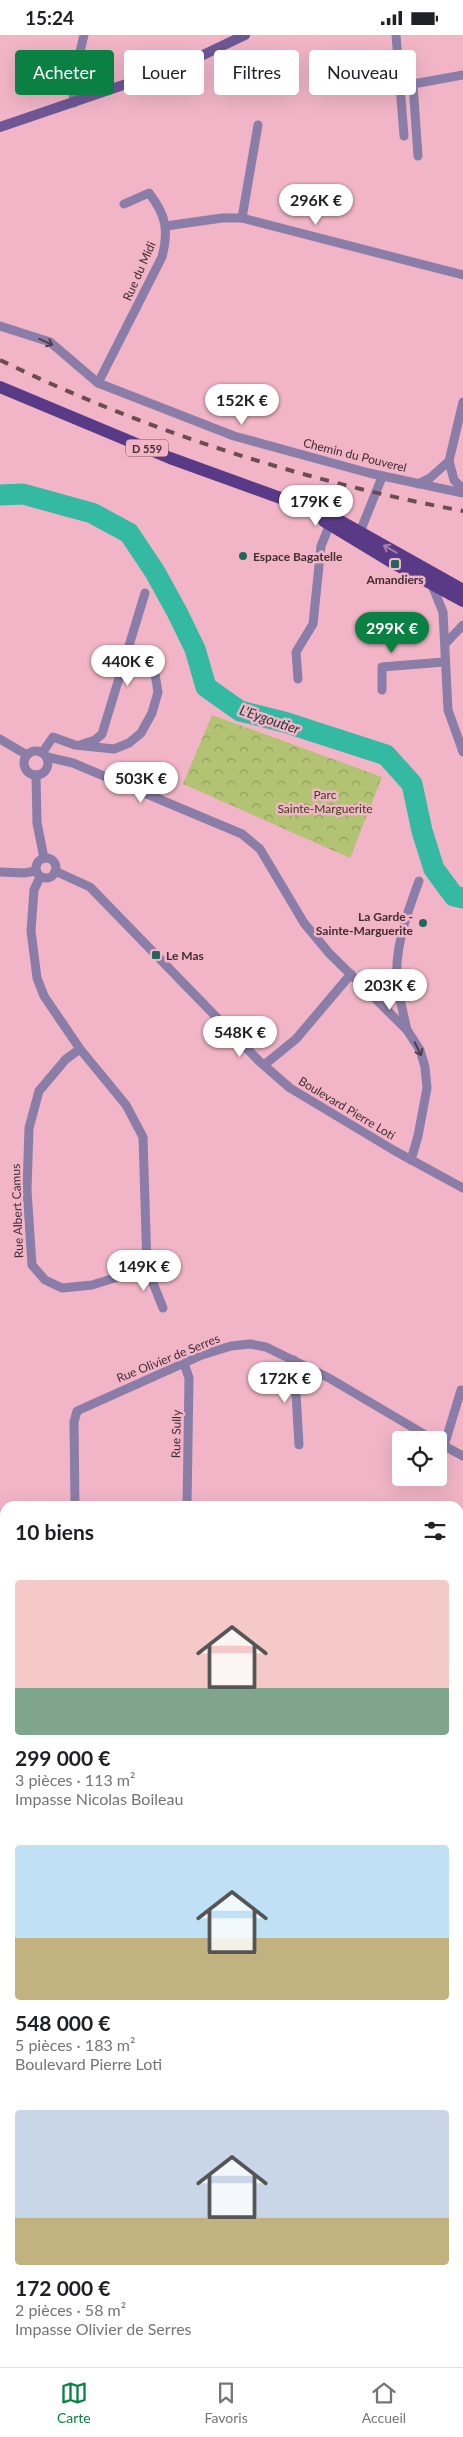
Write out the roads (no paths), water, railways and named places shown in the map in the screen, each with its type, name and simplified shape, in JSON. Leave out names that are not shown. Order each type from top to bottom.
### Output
[{"type":"main road","points":[[0,127],[182,65],[245,35]]},
{"type":"main road","name":"D 559","points":[[0,387],[170,458],[297,503],[358,536],[462,597]]},
{"type":"main road","name":"D 559","points":[[358,536],[432,584],[462,597]]},
{"type":"street","points":[[74,103],[72,85],[84,35]]},
{"type":"street","points":[[396,35],[404,136]]},
{"type":"street","points":[[418,156],[412,84],[463,75]]},
{"type":"street","points":[[242,218],[258,125]]},
{"type":"street","name":"Rue du Midi","points":[[98,383],[162,257],[167,236],[166,226],[157,204],[149,193],[124,204]]},
{"type":"street","points":[[166,226],[222,218],[242,218],[463,275]]},
{"type":"street","name":"Chemin du Pouverel","points":[[0,326],[50,342],[98,383],[234,436],[382,477],[463,493]]},
{"type":"street","points":[[463,402],[449,461],[454,480],[463,489]]},
{"type":"street","points":[[418,484],[430,478],[449,461]]},
{"type":"street","points":[[358,536],[382,477]]},
{"type":"street","points":[[298,679],[296,652],[313,624],[321,546],[331,521]]},
{"type":"street","points":[[432,584],[438,595],[443,612],[446,643],[444,662],[448,710],[463,752]]},
{"type":"street","points":[[75,745],[94,740],[102,734],[144,593]]},
{"type":"street","points":[[443,612],[448,603],[462,597]]},
{"type":"street","points":[[446,643],[463,625]]},
{"type":"street","points":[[152,662],[158,693],[152,713],[141,733],[129,743],[114,749],[75,745],[52,737],[44,755],[47,769],[42,774],[36,775],[26,769],[24,761],[27,755],[34,751],[44,755],[73,763],[251,839],[267,859],[304,923],[371,995],[407,1030],[420,1050],[425,1067],[427,1088],[418,1136],[411,1160]]},
{"type":"street","points":[[382,690],[382,667],[444,662]]},
{"type":"street","points":[[0,739],[27,755]]},
{"type":"street","points":[[36,775],[37,823],[44,859]]},
{"type":"street","points":[[0,872],[38,874],[50,878],[56,871],[54,862],[44,859],[37,863],[38,874],[34,890],[31,931],[37,978],[44,996],[80,1049],[126,1105],[143,1137],[147,1268],[163,1308]]},
{"type":"street","name":"Boulevard Pierre Loti","points":[[56,871],[90,887],[264,1065],[290,1088],[411,1160],[463,1188]]},
{"type":"street","points":[[407,1030],[397,987],[396,967],[400,940],[419,881]]},
{"type":"street","points":[[264,1065],[296,1039],[351,974]]},
{"type":"street","points":[[371,995],[397,987]]},
{"type":"street","name":"Rue Albert Camus","points":[[80,1049],[66,1059],[39,1091],[28,1128],[27,1190],[32,1265],[44,1280],[62,1288],[92,1285],[147,1268]]},
{"type":"street","name":"Rue Olivier de Serres","points":[[75,1501],[74,1422],[77,1411],[184,1363],[231,1346],[250,1344],[266,1347],[329,1378],[419,1431]]},
{"type":"street","points":[[294,1360],[299,1445]]},
{"type":"street","name":"Rue Sully","points":[[184,1363],[189,1378],[187,1501]]},
{"type":"street","points":[[446,1431],[461,1390]]},
{"type":"street","points":[[447,1447],[463,1456]]},
{"type":"waterway","name":"L'Eygoutier","points":[[0,495],[23,494],[92,513],[129,533],[155,572],[177,612],[195,649],[206,687],[240,711],[284,722],[386,755],[412,784],[422,831],[434,869],[454,896],[463,898]]},
{"type":"railway","points":[[0,360],[55,386],[111,409],[226,451],[344,485],[463,511]]},
{"type":"place","name":"Espace Bagatelle","points":[[243,556]]},
{"type":"place","name":"Amandiers","points":[[395,564]]},
{"type":"place","name":"La Garde - Sainte-Marguerite","points":[[423,923]]},
{"type":"place","name":"Le Mas","points":[[156,955]]},
{"type":"park label","name":"Parc Sainte-Marguerite","points":[[325,801]]}]
